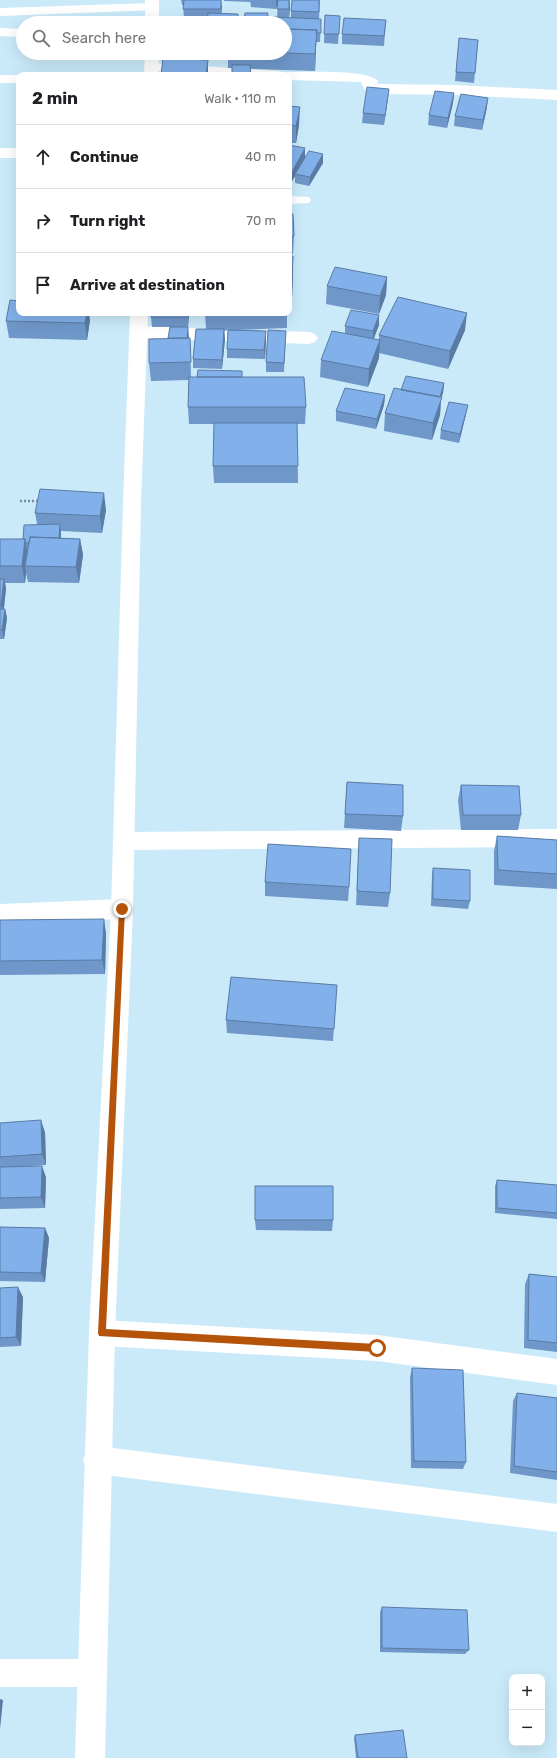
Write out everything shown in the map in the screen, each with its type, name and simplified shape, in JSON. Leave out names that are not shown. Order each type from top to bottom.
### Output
[{"type":"street","points":[[0,12],[152,4],[152,16]]},
{"type":"street","points":[[0,32],[16,33]]},
{"type":"street","points":[[151,65],[240,72]]},
{"type":"street","points":[[292,76],[363,78],[370,81],[369,86],[378,89],[454,90],[557,95]]},
{"type":"street","points":[[0,79],[16,79]]},
{"type":"street","points":[[0,153],[16,153]]},
{"type":"street","points":[[90,1758],[97,1460],[122,909],[132,502],[139,323],[309,338]]},
{"type":"street","points":[[124,842],[557,838]]},
{"type":"street","points":[[0,914],[122,909]]},
{"type":"street","points":[[102,1333],[377,1348],[557,1372]]},
{"type":"street","points":[[97,1460],[557,1518]]},
{"type":"street","points":[[0,1673],[92,1661]]},
{"type":"lane","points":[[292,200],[304,200]]},
{"type":"path","points":[[20,501],[42,501]]},
{"type":"building","points":[[184,0],[221,0],[221,9],[183,9]]},
{"type":"building","points":[[278,0],[289,0],[289,9],[277,9]]},
{"type":"building","points":[[292,0],[319,0],[319,12],[291,11]]},
{"type":"building","points":[[208,13],[238,14],[238,16],[208,16]]},
{"type":"building","points":[[245,13],[268,13],[268,16],[245,16]]},
{"type":"building","points":[[325,15],[340,16],[339,34],[324,34]]},
{"type":"building","points":[[292,18],[321,19],[321,33],[316,33],[317,30],[292,29]]},
{"type":"building","points":[[344,18],[386,20],[384,36],[342,34]]},
{"type":"building","points":[[292,29],[317,30],[315,54],[292,53]]},
{"type":"building","points":[[459,38],[478,40],[475,73],[456,72]]},
{"type":"building","points":[[163,60],[208,60],[206,72],[161,72]]},
{"type":"building","points":[[232,65],[250,65],[251,72],[232,72]]},
{"type":"building","points":[[367,87],[389,89],[385,115],[363,113]]},
{"type":"building","points":[[435,91],[454,93],[448,118],[429,115]]},
{"type":"building","points":[[461,94],[488,98],[483,120],[455,116]]},
{"type":"building","points":[[292,106],[300,107],[296,126],[292,125]]},
{"type":"building","points":[[292,146],[305,148],[292,172]]},
{"type":"building","points":[[309,151],[323,154],[310,177],[295,174]]},
{"type":"building","points":[[292,214],[293,214],[294,236],[292,236]]},
{"type":"building","points":[[292,256],[293,256],[292,281]]},
{"type":"building","points":[[335,267],[387,277],[380,296],[327,286]]},
{"type":"building","points":[[398,297],[467,313],[450,351],[379,335]]},
{"type":"building","points":[[10,300],[16,301],[16,316],[86,316],[85,323],[6,321]]},
{"type":"building","points":[[351,310],[379,315],[373,331],[345,326]]},
{"type":"building","points":[[151,316],[188,316],[188,317]]},
{"type":"building","points":[[170,327],[188,327],[187,338],[168,338]]},
{"type":"building","points":[[196,329],[224,329],[222,360],[193,359]]},
{"type":"building","points":[[228,330],[266,331],[264,350],[227,349]]},
{"type":"building","points":[[268,330],[286,331],[284,363],[266,362]]},
{"type":"building","points":[[332,331],[380,340],[369,369],[321,360]]},
{"type":"building","points":[[190,338],[191,362],[149,363],[149,339]]},
{"type":"building","points":[[198,370],[242,371],[242,377],[197,377]]},
{"type":"building","points":[[406,376],[444,383],[440,397],[401,390]]},
{"type":"building","points":[[189,377],[304,377],[306,407],[188,407]]},
{"type":"building","points":[[345,388],[385,395],[377,419],[336,411]]},
{"type":"building","points":[[394,388],[442,397],[433,423],[385,413]]},
{"type":"building","points":[[449,402],[468,405],[460,434],[441,430]]},
{"type":"building","points":[[214,423],[297,423],[298,466],[213,466]]},
{"type":"building","points":[[40,489],[104,493],[100,516],[35,513]]},
{"type":"building","points":[[60,524],[59,538],[30,537],[29,543],[25,543],[25,539],[23,539],[24,525]]},
{"type":"building","points":[[30,537],[80,539],[76,567],[25,566]]},
{"type":"building","points":[[0,539],[25,539],[22,566],[0,566]]},
{"type":"building","points":[[0,579],[4,579],[1,606],[0,606]]},
{"type":"building","points":[[0,609],[5,609],[2,630],[0,630]]},
{"type":"building","points":[[347,782],[403,785],[403,816],[345,814]]},
{"type":"building","points":[[461,785],[519,786],[521,815],[463,815]]},
{"type":"building","points":[[497,836],[557,840],[557,874],[498,870]]},
{"type":"building","points":[[359,838],[392,839],[390,893],[357,891]]},
{"type":"building","points":[[268,844],[351,849],[349,887],[265,882]]},
{"type":"building","points":[[433,868],[470,870],[470,901],[433,899]]},
{"type":"building","points":[[104,919],[102,960],[0,961],[0,920]]},
{"type":"building","points":[[231,977],[337,985],[334,1029],[226,1020]]},
{"type":"building","points":[[41,1120],[42,1154],[0,1157],[0,1123]]},
{"type":"building","points":[[42,1166],[41,1197],[0,1198],[0,1167]]},
{"type":"building","points":[[497,1180],[557,1185],[557,1213],[497,1208]]},
{"type":"building","points":[[255,1186],[333,1186],[333,1220],[255,1220]]},
{"type":"building","points":[[0,1227],[45,1228],[41,1273],[0,1272]]},
{"type":"building","points":[[529,1274],[557,1277],[557,1343],[528,1340]]},
{"type":"building","points":[[18,1287],[16,1337],[0,1338],[0,1288]]},
{"type":"building","points":[[412,1368],[463,1370],[466,1462],[414,1461]]},
{"type":"building","points":[[517,1393],[557,1398],[557,1472],[514,1466]]},
{"type":"building","points":[[382,1607],[467,1610],[469,1650],[382,1648]]},
{"type":"building","points":[[403,1730],[407,1758],[358,1758],[355,1735]]},
{"type":"route","points":[[122,909],[102,1333],[377,1348]]}]
